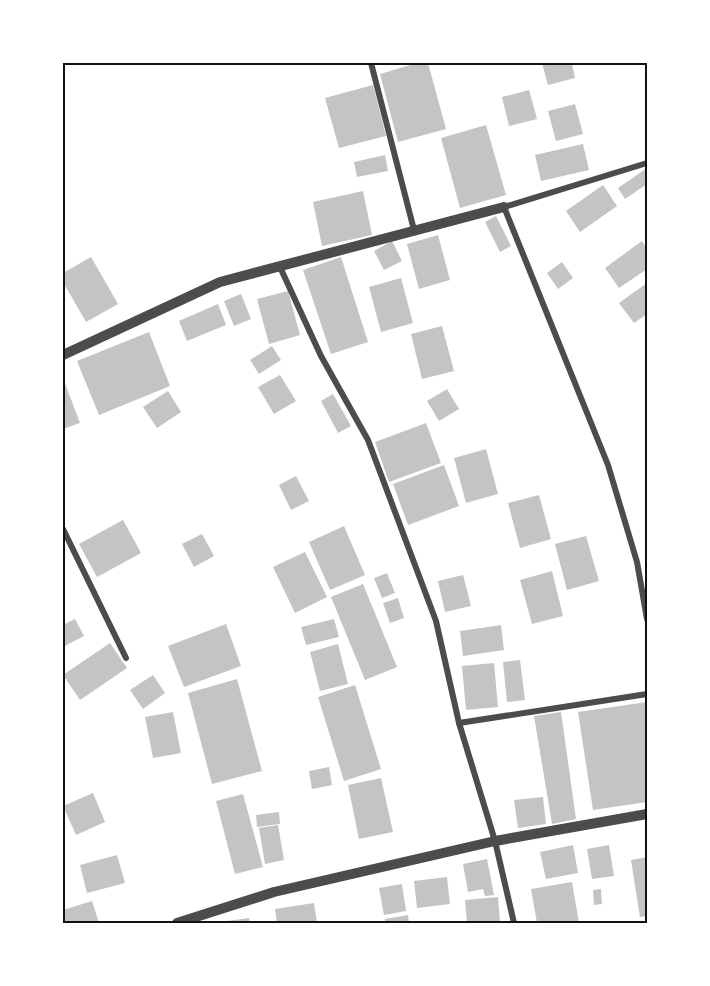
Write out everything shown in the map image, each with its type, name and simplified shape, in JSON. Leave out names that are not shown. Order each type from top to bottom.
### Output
[{"type":"street","points":[[371,63],[414,231]]},
{"type":"street","points":[[63,355],[220,282],[504,207],[647,163]]},
{"type":"street","points":[[504,207],[608,465],[637,562],[647,619]]},
{"type":"street","points":[[280,267],[321,356],[368,440],[436,621],[459,723],[495,841],[514,923]]},
{"type":"street","points":[[63,529],[126,658]]},
{"type":"street","points":[[459,723],[647,694]]},
{"type":"street","points":[[177,923],[274,892],[495,841],[647,814]]},
{"type":"building","points":[[417,63],[428,63],[446,129],[398,142],[380,74]]},
{"type":"building","points":[[542,63],[572,63],[575,78],[548,85]]},
{"type":"building","points":[[373,85],[386,136],[339,148],[325,98]]},
{"type":"building","points":[[529,90],[537,119],[509,126],[502,97]]},
{"type":"building","points":[[575,104],[583,134],[556,141],[548,111]]},
{"type":"building","points":[[486,125],[506,195],[460,208],[441,138]]},
{"type":"building","points":[[583,144],[589,170],[541,181],[535,155]]},
{"type":"building","points":[[385,155],[388,171],[357,177],[354,162]]},
{"type":"building","points":[[647,168],[647,184],[625,199],[618,188]]},
{"type":"building","points":[[603,185],[617,206],[580,232],[566,211]]},
{"type":"building","points":[[363,191],[372,235],[322,246],[313,202]]},
{"type":"building","points":[[496,216],[511,246],[500,252],[485,222]]},
{"type":"building","points":[[438,235],[450,280],[419,289],[407,244]]},
{"type":"building","points":[[392,241],[402,261],[384,270],[374,251]]},
{"type":"building","points":[[642,241],[647,249],[647,269],[619,288],[605,268]]},
{"type":"building","points":[[91,257],[118,304],[86,322],[63,282],[63,273]]},
{"type":"building","points":[[341,257],[368,342],[331,354],[303,270]]},
{"type":"building","points":[[562,262],[573,278],[558,289],[547,273]]},
{"type":"building","points":[[401,278],[413,323],[381,332],[369,287]]},
{"type":"building","points":[[647,283],[647,314],[634,323],[619,303]]},
{"type":"building","points":[[288,291],[300,335],[269,344],[257,299]]},
{"type":"building","points":[[241,294],[251,319],[234,326],[224,301]]},
{"type":"building","points":[[218,304],[226,325],[187,341],[179,321]]},
{"type":"building","points":[[442,326],[454,371],[422,379],[411,334]]},
{"type":"building","points":[[149,332],[170,386],[99,415],[77,361]]},
{"type":"building","points":[[272,346],[281,360],[259,374],[250,360]]},
{"type":"building","points":[[280,375],[296,401],[274,414],[258,387]]},
{"type":"building","points":[[63,378],[80,423],[63,429]]},
{"type":"building","points":[[447,389],[459,409],[439,421],[427,401]]},
{"type":"building","points":[[168,391],[181,412],[157,428],[143,407]]},
{"type":"building","points":[[333,394],[351,426],[338,433],[321,401]]},
{"type":"building","points":[[426,423],[441,463],[389,482],[375,442]]},
{"type":"building","points":[[486,449],[498,494],[466,503],[454,458]]},
{"type":"building","points":[[444,465],[459,506],[408,525],[393,484]]},
{"type":"building","points":[[296,476],[309,501],[291,510],[279,485]]},
{"type":"building","points":[[539,495],[551,539],[520,548],[508,503]]},
{"type":"building","points":[[123,520],[141,553],[97,577],[79,544]]},
{"type":"building","points":[[344,526],[365,575],[330,590],[309,542]]},
{"type":"building","points":[[202,534],[214,556],[194,567],[182,544]]},
{"type":"building","points":[[586,536],[599,581],[567,590],[555,544]]},
{"type":"building","points":[[305,552],[327,597],[295,613],[273,567]]},
{"type":"building","points":[[552,571],[563,616],[532,624],[520,580]]},
{"type":"building","points":[[387,573],[395,593],[382,598],[374,578]]},
{"type":"building","points":[[463,575],[471,606],[445,612],[438,581]]},
{"type":"building","points":[[363,584],[397,667],[365,680],[331,597]]},
{"type":"building","points":[[398,598],[404,618],[390,623],[383,603]]},
{"type":"building","points":[[75,619],[84,636],[63,647],[63,625]]},
{"type":"building","points":[[334,619],[339,637],[306,645],[301,627]]},
{"type":"building","points":[[226,624],[241,666],[184,687],[168,646]]},
{"type":"building","points":[[501,625],[504,650],[463,656],[460,631]]},
{"type":"building","points":[[110,643],[127,668],[80,700],[63,675]]},
{"type":"building","points":[[338,644],[348,684],[320,691],[310,652]]},
{"type":"building","points":[[520,660],[525,700],[507,702],[503,662]]},
{"type":"building","points":[[494,663],[498,707],[466,710],[462,666]]},
{"type":"building","points":[[153,675],[165,693],[143,709],[130,690]]},
{"type":"building","points":[[237,679],[262,771],[212,784],[188,693]]},
{"type":"building","points":[[355,685],[381,769],[344,781],[318,697]]},
{"type":"building","points":[[647,702],[647,802],[593,810],[578,712]]},
{"type":"building","points":[[173,712],[181,753],[153,758],[145,717]]},
{"type":"building","points":[[561,712],[576,819],[552,824],[534,716]]},
{"type":"building","points":[[329,767],[332,785],[312,789],[309,771]]},
{"type":"building","points":[[381,778],[393,832],[359,839],[348,785]]},
{"type":"building","points":[[93,793],[105,822],[76,835],[63,806]]},
{"type":"building","points":[[243,794],[263,867],[235,874],[216,801]]},
{"type":"building","points":[[543,797],[546,824],[518,828],[514,800]]},
{"type":"building","points":[[279,812],[280,824],[257,827],[256,815]]},
{"type":"building","points":[[278,825],[284,860],[265,864],[259,828]]},
{"type":"building","points":[[573,845],[578,873],[546,879],[540,852]]},
{"type":"building","points":[[609,845],[614,876],[592,879],[587,849]]},
{"type":"building","points":[[117,855],[125,883],[87,893],[80,865]]},
{"type":"building","points":[[647,857],[647,916],[640,917],[631,860]]},
{"type":"building","points":[[487,859],[494,895],[485,896],[483,889],[468,892],[463,864]]},
{"type":"building","points":[[447,877],[450,904],[417,908],[414,881]]},
{"type":"building","points":[[572,882],[579,923],[537,923],[531,889]]},
{"type":"building","points":[[402,884],[406,911],[384,915],[379,888]]},
{"type":"building","points":[[601,889],[602,904],[594,905],[593,890]]},
{"type":"building","points":[[498,897],[500,923],[467,923],[465,900]]},
{"type":"building","points":[[92,901],[99,923],[63,923],[63,910]]},
{"type":"building","points":[[314,903],[317,923],[277,923],[275,909]]},
{"type":"building","points":[[408,915],[409,923],[385,923],[385,919]]},
{"type":"building","points":[[249,918],[250,923],[220,922]]}]
